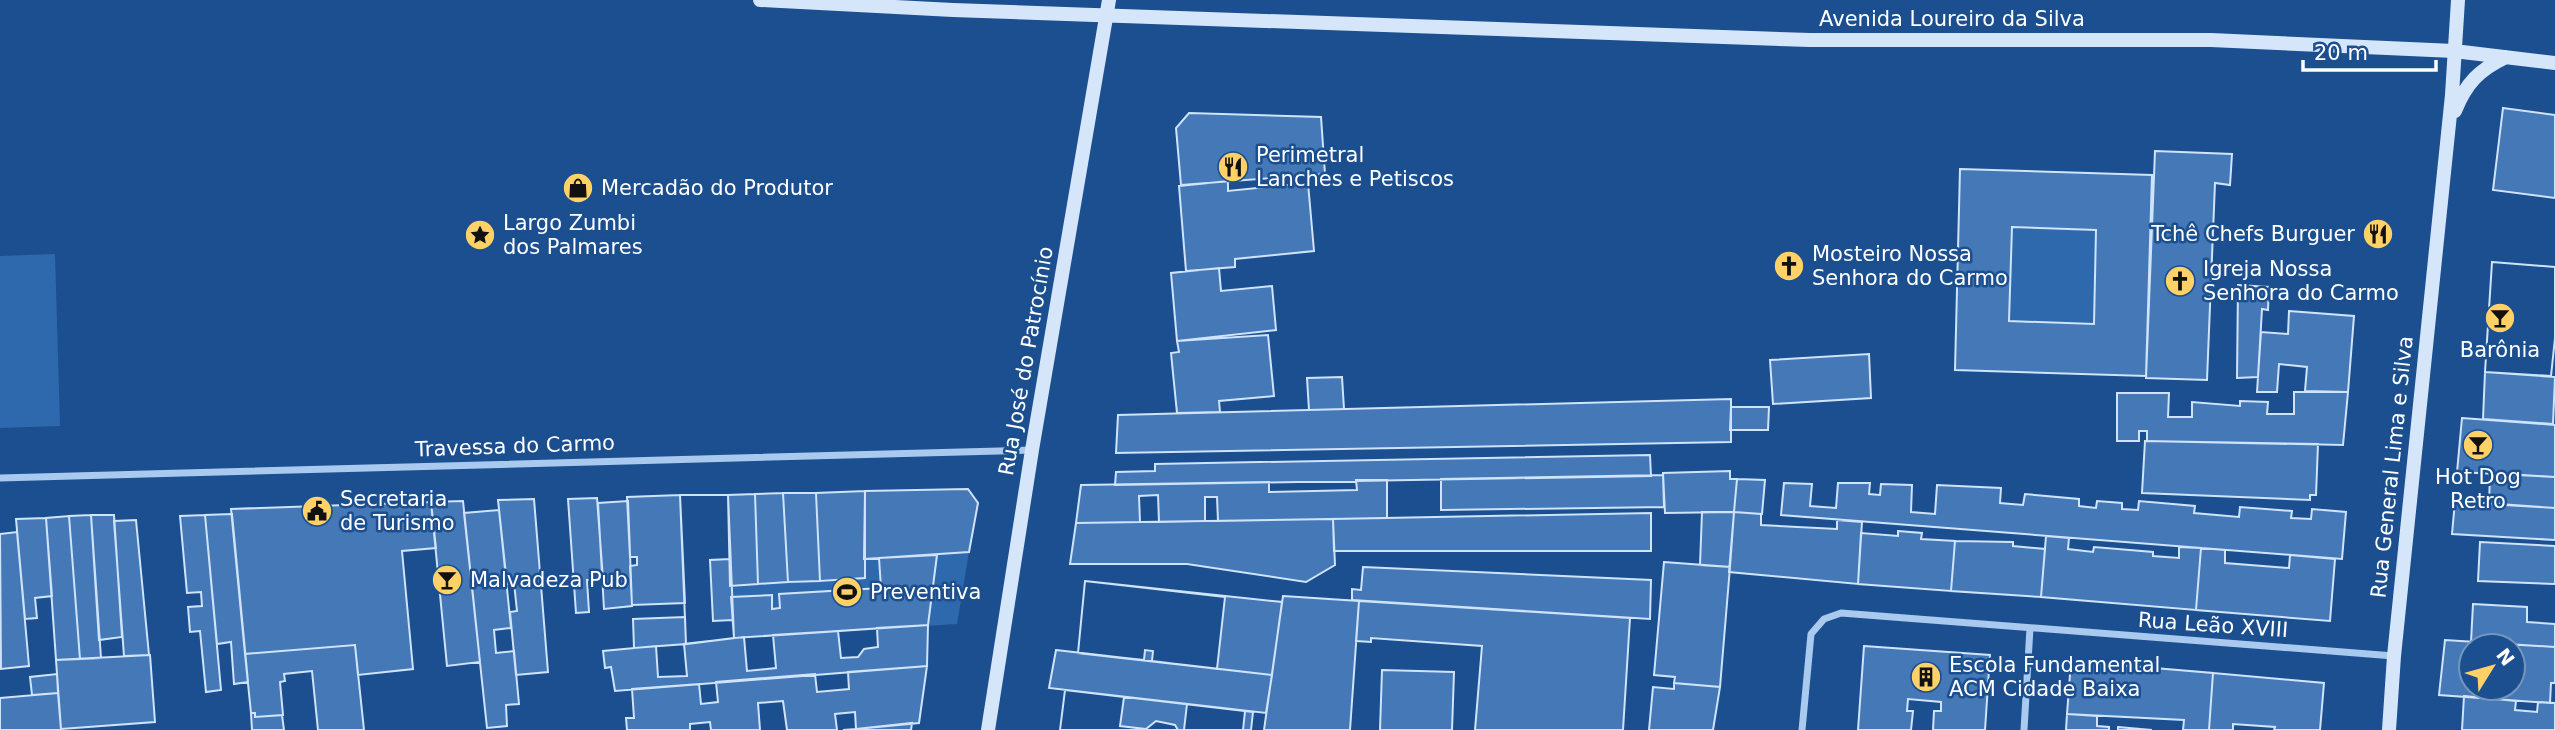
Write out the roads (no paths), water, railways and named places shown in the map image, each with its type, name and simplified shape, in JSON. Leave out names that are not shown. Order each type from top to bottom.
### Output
[{"type":"main road","name":"Avenida Loureiro da Silva","points":[[761,0],[1107,7],[1810,40],[2211,40],[2454,51],[2555,63]]},
{"type":"main road","name":"Rua General Lima e Silva","points":[[2389,730],[2393,656],[2448,129],[2458,0]]},
{"type":"main road","name":"Rua José do Patrocínio","points":[[988,730],[1107,7]]},
{"type":"main road","points":[[2448,129],[2469,81],[2489,65],[2509,56]]},
{"type":"street","name":"Travessa do Carmo","points":[[0,478],[1032,450]]},
{"type":"street","name":"Rua Leão XVIII","points":[[1802,730],[1811,635],[1824,619],[1841,613],[2393,656]]},
{"type":"street","points":[[2024,730],[2030,628]]},
{"type":"place","name":"Perimetral Lanches e Petiscos","points":[[1233,167]]},
{"type":"place","name":"Mercadão do Produtor","points":[[578,188]]},
{"type":"place","name":"Tchê Chefs Burguer","points":[[2378,234]]},
{"type":"place","name":"Largo Zumbi dos Palmares","points":[[480,235]]},
{"type":"place","name":"Mosteiro Nossa Senhora do Carmo","points":[[1789,266]]},
{"type":"place","name":"Igreja Nossa Senhora do Carmo","points":[[2180,281]]},
{"type":"place","name":"Barônia","points":[[2500,318]]},
{"type":"place","name":"Hot Dog Retro","points":[[2478,445]]},
{"type":"place","name":"Secretaria de Turismo","points":[[317,511]]},
{"type":"place","name":"Malvadeza Pub","points":[[447,580]]},
{"type":"place","name":"Preventiva","points":[[847,592]]},
{"type":"place","name":"Escola Fundamental ACM Cidade Baixa","points":[[1926,677]]}]
